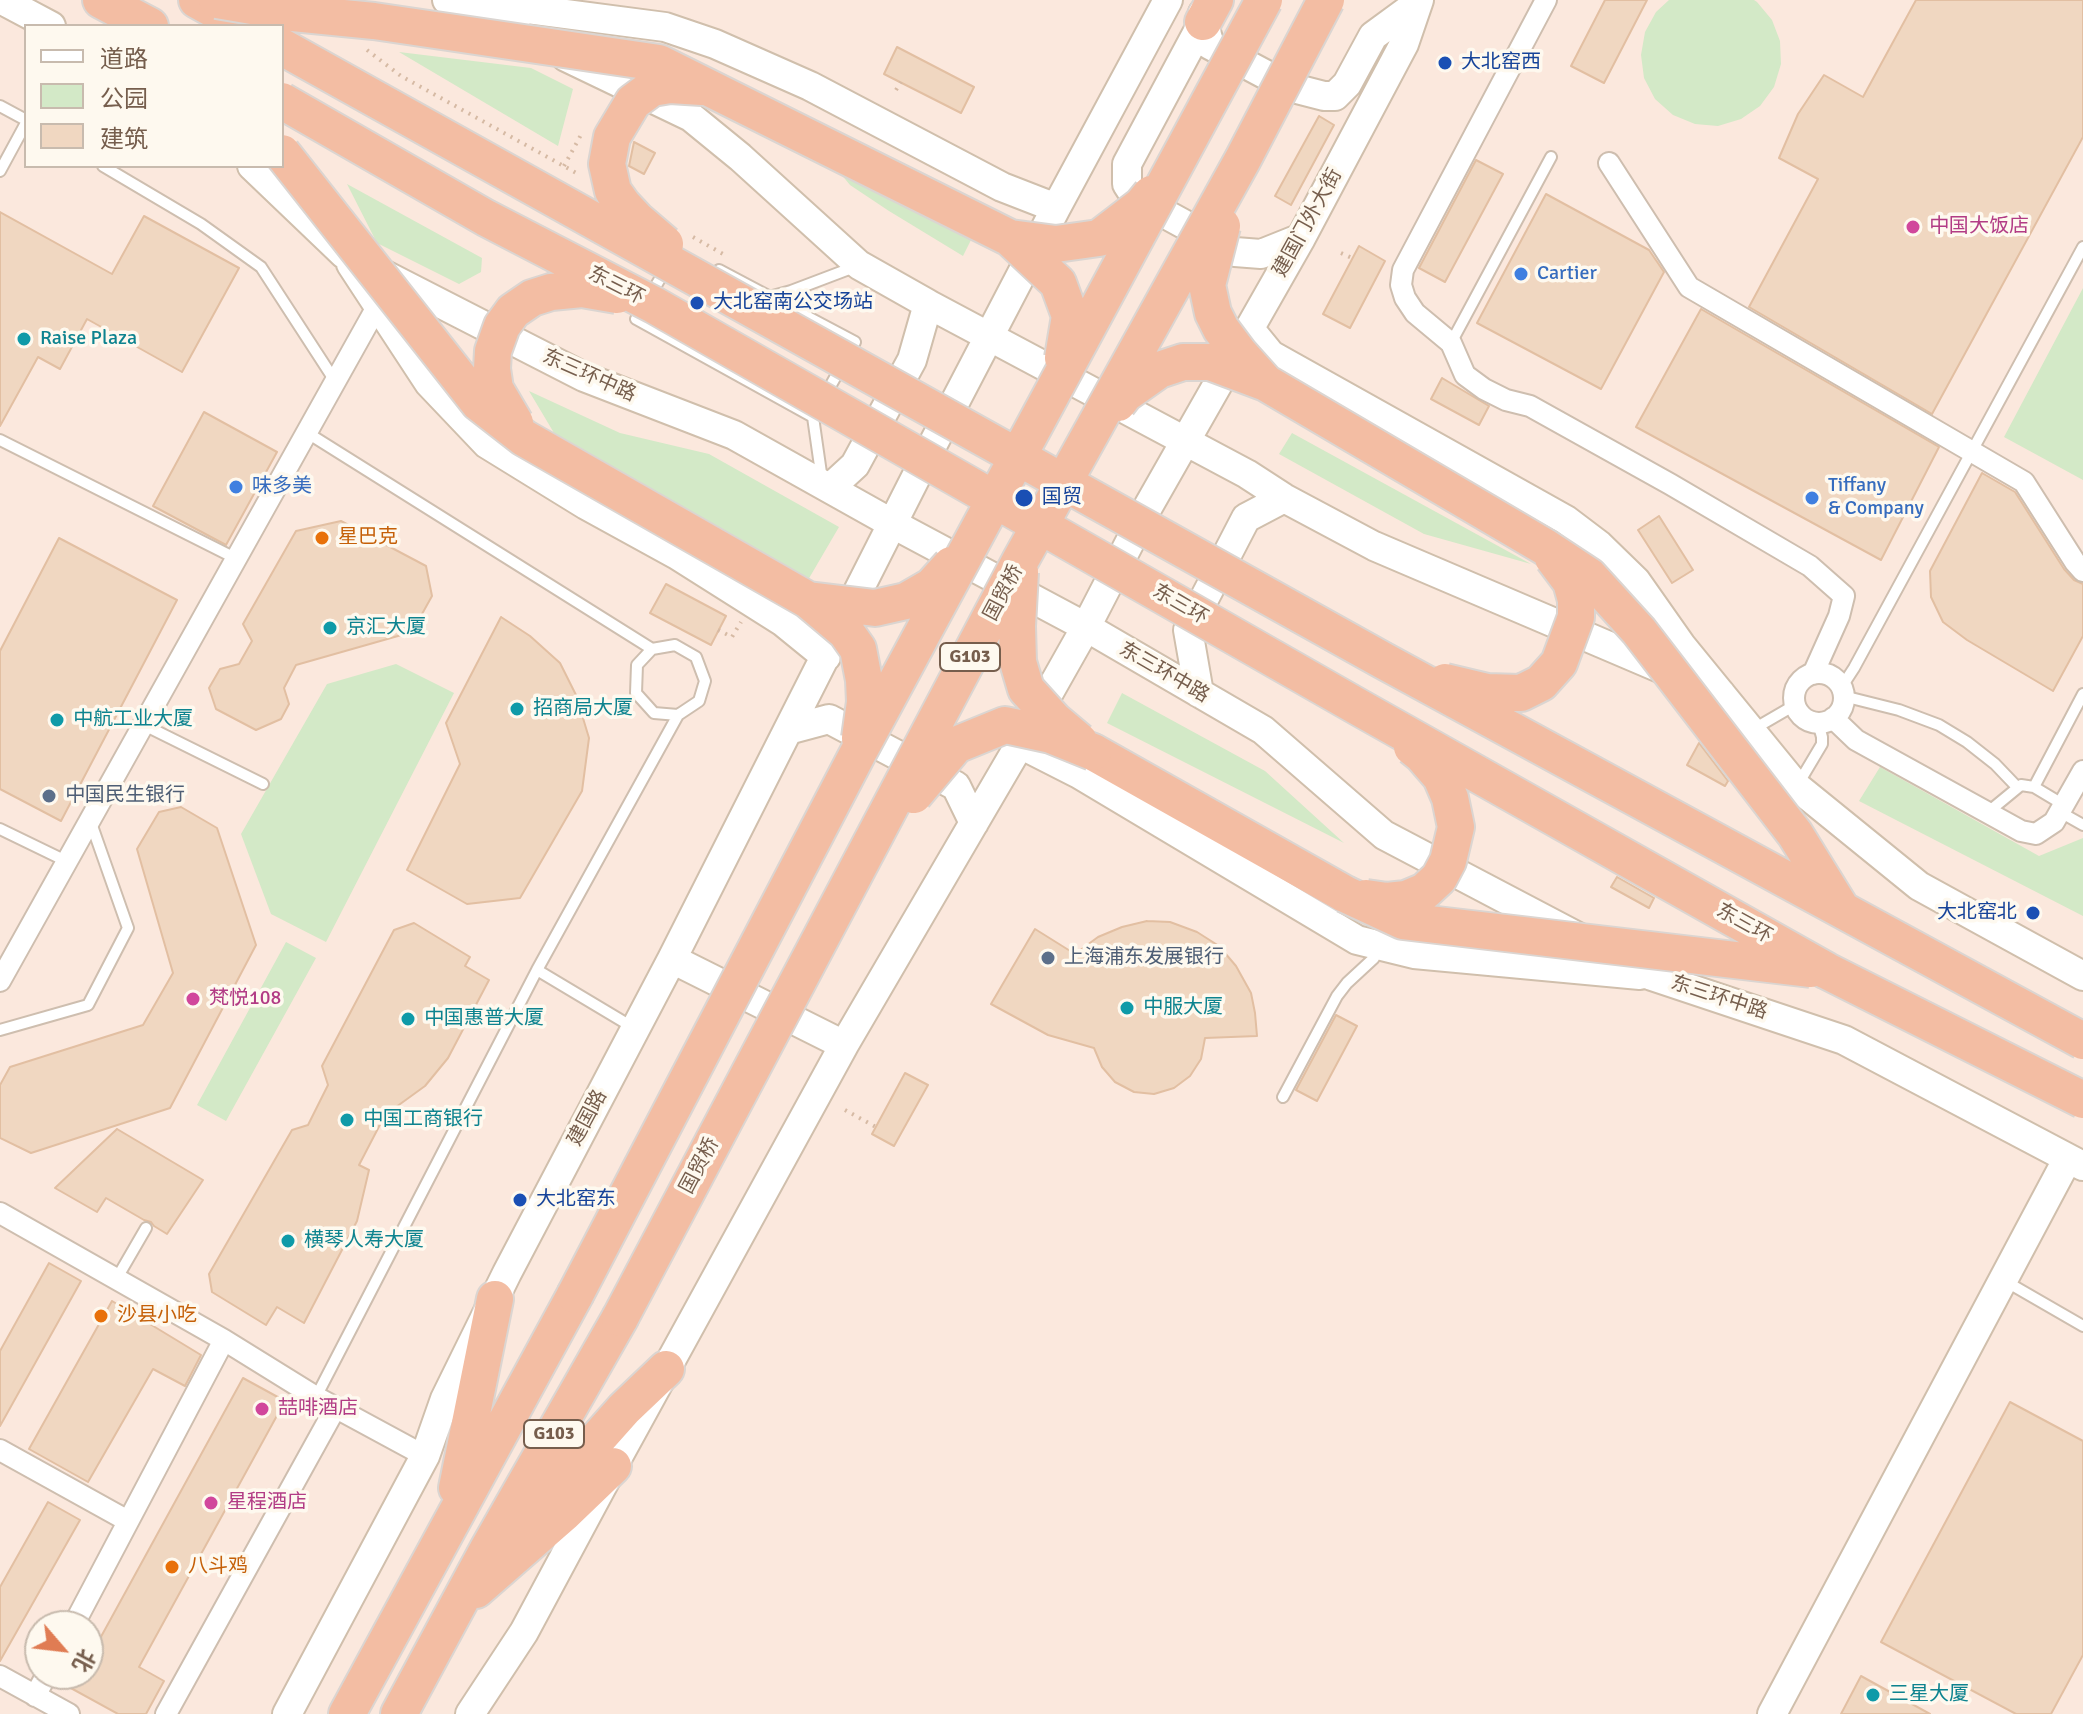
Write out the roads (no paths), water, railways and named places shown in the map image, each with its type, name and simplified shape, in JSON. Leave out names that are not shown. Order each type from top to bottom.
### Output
[{"type":"highway","points":[[101,0],[146,24]]},
{"type":"highway","points":[[197,0],[240,24]]},
{"type":"highway","points":[[217,0],[659,63],[711,87],[1010,238],[1058,283],[1070,316],[1066,351],[1050,401]]},
{"type":"highway","name":"G103","points":[[347,1714],[575,1295],[858,753],[1264,0]]},
{"type":"highway","name":"国贸桥","points":[[487,1551],[620,1318],[1020,561],[1243,159],[1326,0]]},
{"type":"highway","points":[[284,48],[717,270]]},
{"type":"highway","points":[[711,87],[670,85],[652,88],[633,102],[612,137],[607,164],[613,191],[637,220],[1384,661],[2083,1041]]},
{"type":"highway","name":"东三环","points":[[284,102],[486,218],[654,305],[1827,971],[2083,1100]]},
{"type":"highway","points":[[284,156],[479,403],[524,438],[808,600],[846,632],[858,649],[864,680],[865,702],[858,753]]},
{"type":"highway","points":[[1243,159],[1207,285],[1213,313],[1221,329],[1266,383]]},
{"type":"highway","points":[[1010,238],[1056,244],[1099,238],[1142,205],[1177,164]]},
{"type":"highway","points":[[524,438],[495,389],[492,369],[493,351],[502,326],[513,311],[532,298],[551,292],[582,289],[654,305]]},
{"type":"highway","points":[[1093,432],[1125,394],[1159,370],[1183,362],[1210,362],[1266,383],[1545,547],[1589,576],[1639,631],[1795,834],[1843,911]]},
{"type":"highway","points":[[808,600],[875,608],[906,601],[932,586],[975,538]]},
{"type":"highway","points":[[1384,661],[1487,692],[1521,693],[1541,683],[1559,663],[1576,617],[1576,600],[1571,582],[1545,547]]},
{"type":"highway","points":[[1020,561],[1018,662],[1026,689],[1054,720],[1093,752]]},
{"type":"highway","points":[[1345,894],[1387,901],[1406,899],[1425,891],[1439,878],[1448,861],[1456,827],[1450,798],[1441,777],[1422,755],[1360,708]]},
{"type":"highway","points":[[868,849],[956,745],[1005,725],[1051,735],[1093,752],[1345,894],[1403,921],[1827,971]]},
{"type":"highway","points":[[449,1525],[495,1299]]},
{"type":"highway","points":[[487,1551],[666,1369]]},
{"type":"highway","points":[[457,1607],[613,1466]]},
{"type":"highway","name":"G103","points":[[399,1714],[487,1551]]},
{"type":"street","points":[[2,0],[47,24]]},
{"type":"street","points":[[447,0],[691,117],[859,265],[990,338],[1247,474],[1284,498],[1374,546],[1721,694]]},
{"type":"street","points":[[461,0],[592,9],[665,27],[715,44],[810,86],[1002,187],[1056,208]]},
{"type":"street","points":[[990,338],[1168,0]]},
{"type":"street","points":[[1546,0],[1403,270],[1401,285],[1405,298],[1415,313],[1451,343],[1465,375],[1484,389],[1506,400],[1530,406],[1670,484],[1810,566],[1844,596],[1839,616],[1813,674]]},
{"type":"street","points":[[1207,7],[1210,45],[1289,87],[1335,96],[1347,84],[1373,36],[1419,1]]},
{"type":"street","name":"建国门外大街","points":[[1020,744],[1086,627],[1149,505],[1301,238],[1404,44],[1419,1]]},
{"type":"street","points":[[1207,7],[1127,164],[1127,184],[1136,198],[1235,252],[1261,254],[1301,238]]},
{"type":"street","points":[[1609,163],[1689,287],[2024,482],[2083,571]]},
{"type":"street","name":"东三环中路","points":[[254,168],[344,254],[584,377],[734,435],[1086,627],[1263,730],[1384,835],[1652,976],[1844,1040],[2075,1162]]},
{"type":"street","points":[[344,254],[429,383],[487,444],[586,505],[677,555],[783,622],[826,657]]},
{"type":"street","points":[[826,486],[855,465],[912,360],[928,304]]},
{"type":"street","points":[[0,981],[378,305]]},
{"type":"street","points":[[1249,328],[1271,355],[1566,520],[1599,545],[1636,581],[1681,645],[1797,787],[1919,886],[2083,976]]},
{"type":"street","name":"建国路","points":[[287,1714],[425,1456],[445,1399],[495,1299],[990,338]]},
{"type":"street","points":[[1199,693],[1188,630],[1246,518],[1284,498]]},
{"type":"street","points":[[1826,721],[1843,705],[1842,692],[1829,676],[1813,674],[1805,677],[1794,697],[1795,705],[1804,718],[1826,721],[1987,813],[2021,831],[2036,834],[2054,822],[2083,771]]},
{"type":"street","points":[[788,730],[829,719],[956,786],[974,823]]},
{"type":"street","points":[[470,1714],[524,1632],[844,1045],[1020,744],[1092,781],[1357,940],[1414,954],[1652,976]]},
{"type":"street","points":[[672,959],[844,1045]]},
{"type":"street","points":[[1772,1714],[2003,1280],[2075,1162]]},
{"type":"street","points":[[0,1213],[224,1340],[316,1397],[425,1456]]},
{"type":"street","points":[[81,1610],[224,1340]]},
{"type":"street","points":[[166,1714],[336,1407]]},
{"type":"street","points":[[0,1450],[128,1521]]},
{"type":"street","points":[[0,1676],[69,1714]]},
{"type":"street","points":[[35,1696],[38,1690]]},
{"type":"lane","points":[[330,22],[335,11]]},
{"type":"lane","points":[[0,106],[24,121]]},
{"type":"lane","points":[[0,171],[24,126]]},
{"type":"lane","points":[[1451,343],[1551,157]]},
{"type":"lane","points":[[106,168],[201,224],[261,267],[335,381]]},
{"type":"lane","points":[[2017,787],[1995,764],[1939,725],[1842,692],[2083,247]]},
{"type":"lane","points":[[678,249],[636,319],[813,417]]},
{"type":"lane","points":[[769,297],[859,265]]},
{"type":"lane","points":[[717,270],[855,342],[813,417],[826,486]]},
{"type":"lane","points":[[306,432],[652,649]]},
{"type":"lane","points":[[0,440],[235,558]]},
{"type":"lane","points":[[316,1397],[537,970],[678,715],[699,701],[705,681],[696,657],[675,645],[652,649],[637,665],[636,693],[654,713],[678,715]]},
{"type":"lane","points":[[2034,787],[2083,694]]},
{"type":"lane","points":[[1751,731],[1795,705]]},
{"type":"lane","points":[[1797,787],[1822,744],[1826,721]]},
{"type":"lane","points":[[142,724],[263,784]]},
{"type":"lane","points":[[1987,813],[2021,785],[2034,787],[2083,825]]},
{"type":"lane","points":[[0,1030],[88,1005],[128,928],[89,819]]},
{"type":"lane","points":[[0,829],[66,861]]},
{"type":"lane","points":[[1283,1097],[1337,996],[1374,958],[1379,946]]},
{"type":"lane","points":[[537,970],[636,1029]]},
{"type":"lane","points":[[117,1278],[146,1228]]},
{"type":"lane","points":[[2003,1280],[2083,1326]]},
{"type":"place","name":"大北窑西","points":[[1445,63]]},
{"type":"place","name":"中国大饭店","points":[[1913,227]]},
{"type":"place","name":"Cartier","points":[[1521,274]]},
{"type":"place","name":"大北窑南公交场站","points":[[697,303]]},
{"type":"place","name":"Raise Plaza","points":[[24,339]]},
{"type":"place","name":"味多美","points":[[236,487]]},
{"type":"place","name":"国贸","points":[[1024,498]]},
{"type":"place","name":"Tiffany & Company","points":[[1812,498]]},
{"type":"place","name":"星巴克","points":[[322,538]]},
{"type":"place","name":"京汇大厦","points":[[330,628]]},
{"type":"place","name":"招商局大厦","points":[[517,709]]},
{"type":"place","name":"中航工业大厦","points":[[57,720]]},
{"type":"place","name":"中国民生银行","points":[[49,796]]},
{"type":"place","name":"大北窑北","points":[[2033,913]]},
{"type":"place","name":"上海浦东发展银行","points":[[1048,958]]},
{"type":"place","name":"梵悦108","points":[[193,999]]},
{"type":"place","name":"中服大厦","points":[[1127,1008]]},
{"type":"place","name":"中国惠普大厦","points":[[408,1019]]},
{"type":"place","name":"中国工商银行","points":[[347,1120]]},
{"type":"place","name":"大北窑东","points":[[520,1200]]},
{"type":"place","name":"横琴人寿大厦","points":[[288,1241]]},
{"type":"place","name":"沙县小吃","points":[[101,1316]]},
{"type":"place","name":"喆啡酒店","points":[[262,1409]]},
{"type":"place","name":"星程酒店","points":[[211,1503]]},
{"type":"place","name":"八斗鸡","points":[[172,1567]]},
{"type":"place","name":"三星大厦","points":[[1873,1695]]}]
